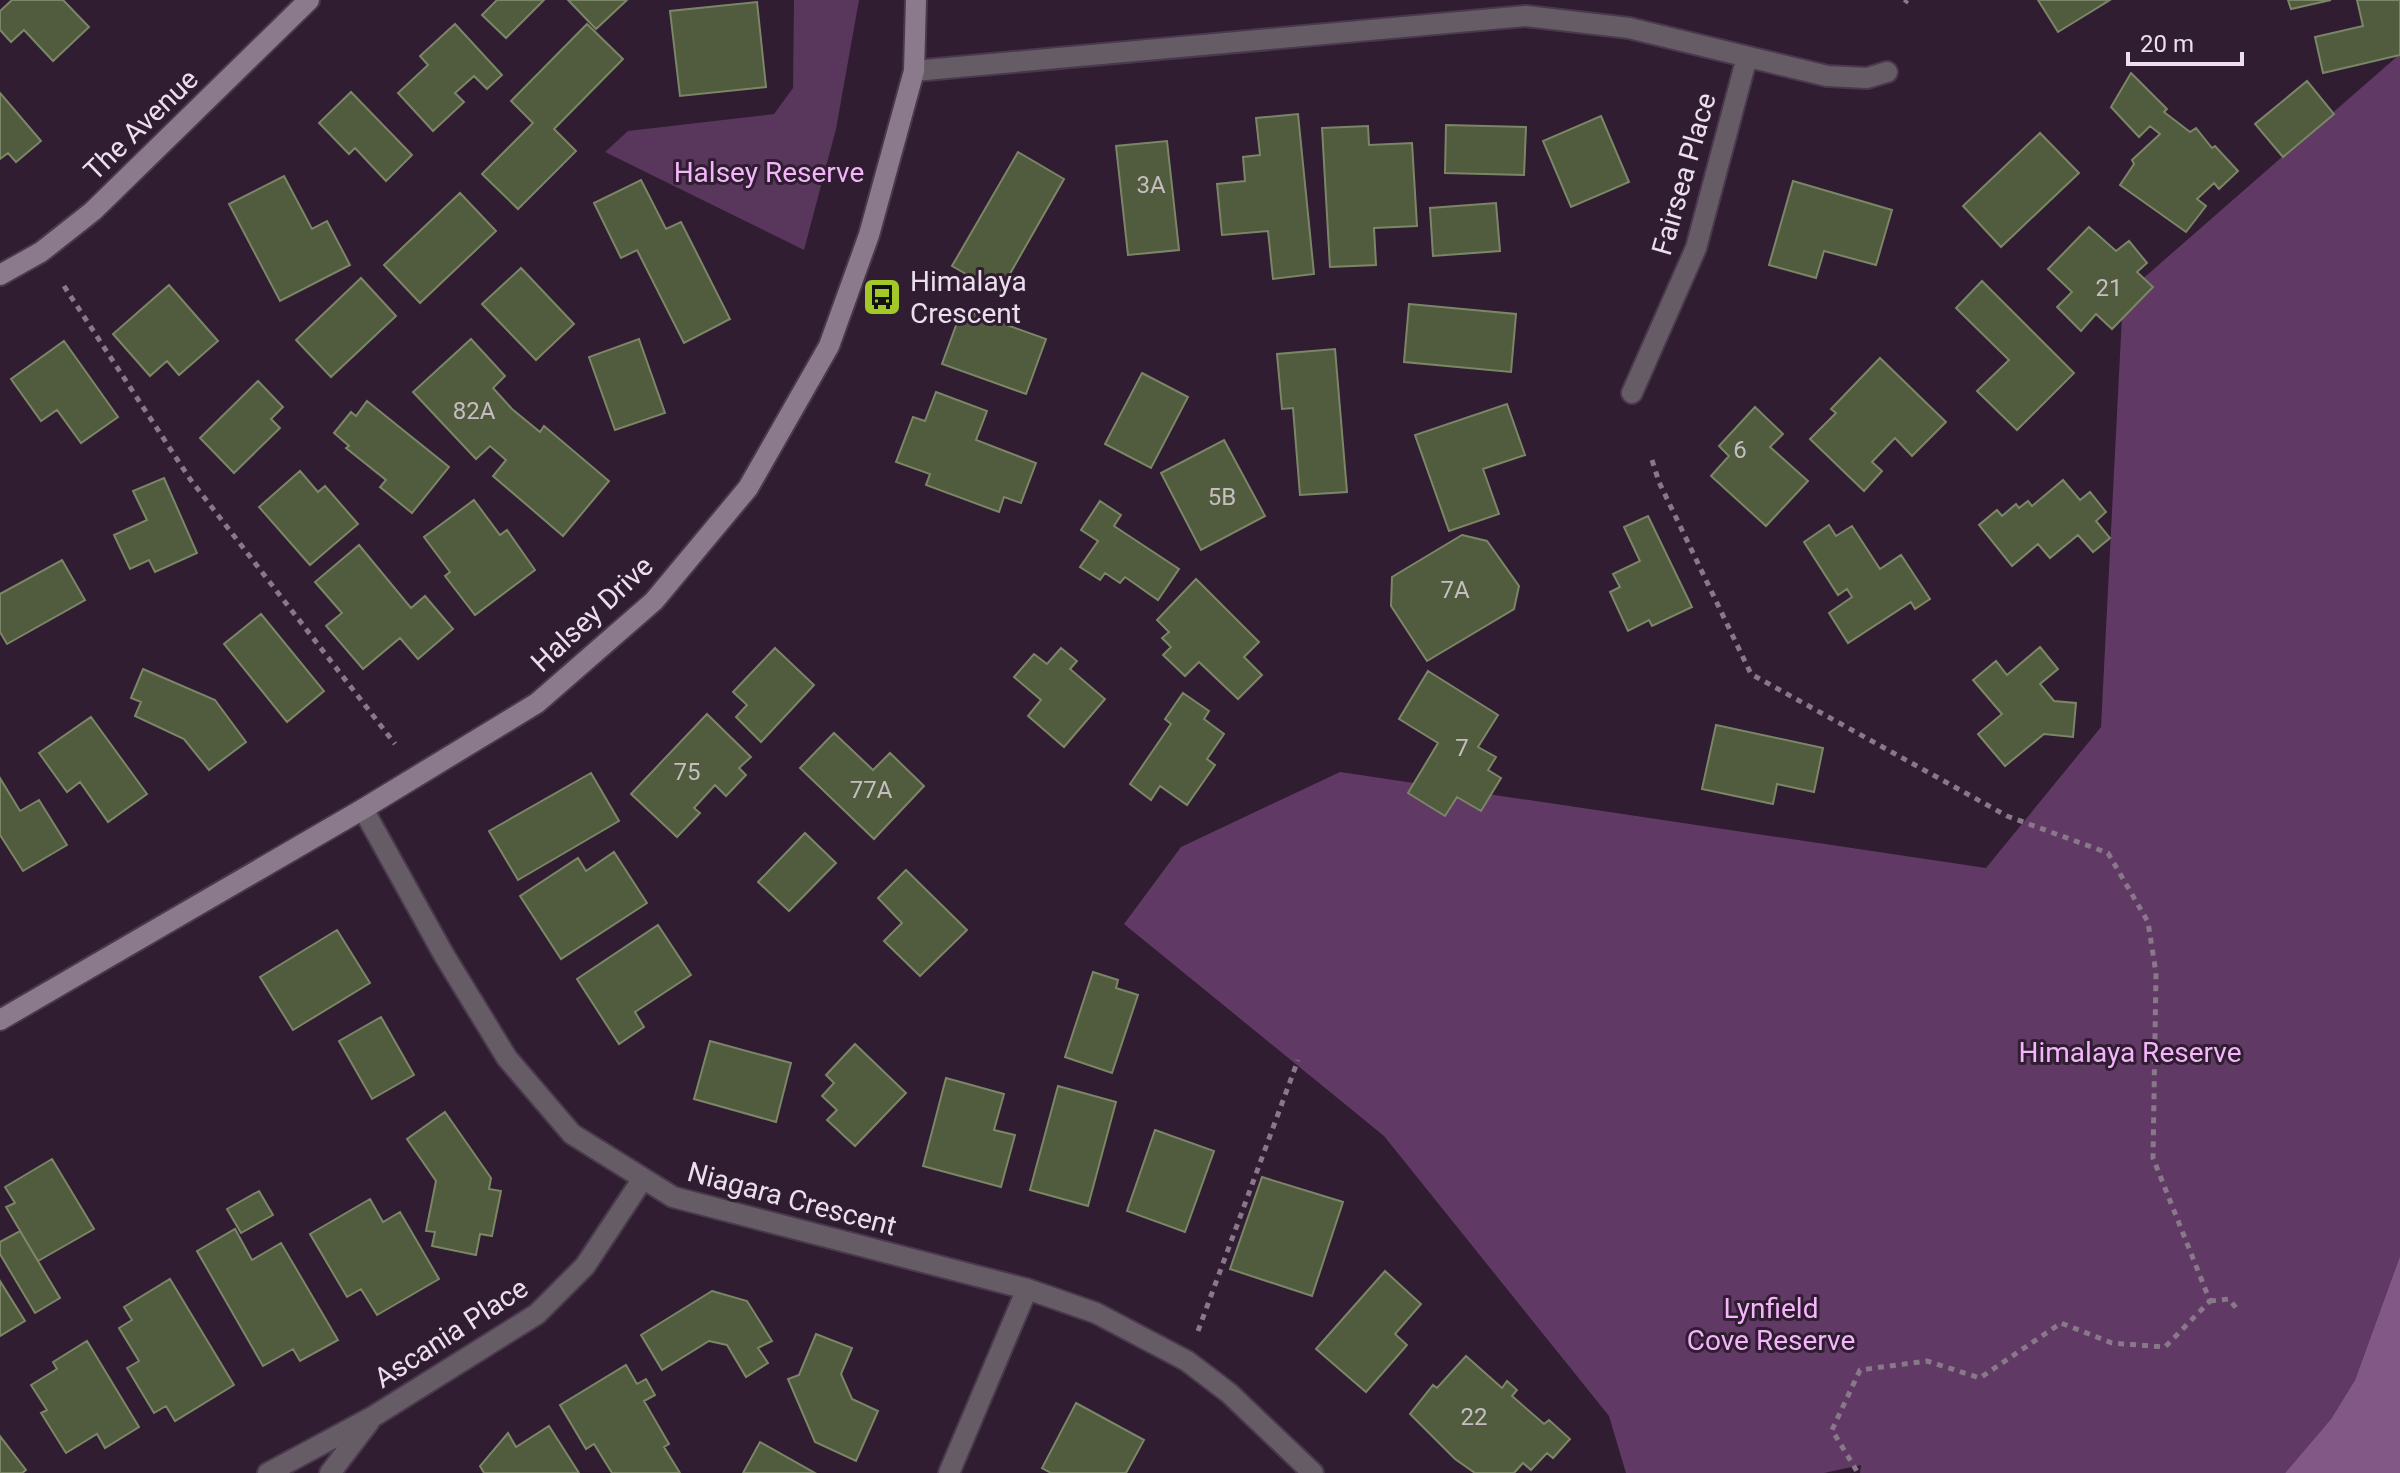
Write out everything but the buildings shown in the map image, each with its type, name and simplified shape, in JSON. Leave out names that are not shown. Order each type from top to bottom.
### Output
[{"type":"street","name":"The Avenue","points":[[0,275],[41,252],[93,211],[309,0]]},
{"type":"street","name":"Halsey Drive","points":[[0,1020],[363,809],[537,703],[654,601],[748,488],[829,346],[869,235],[914,71],[916,0]]},
{"type":"street","points":[[914,71],[1526,16],[1629,28],[1849,78],[1887,72]]},
{"type":"street","name":"Fairsea Place","points":[[1632,393],[1696,248],[1747,57]]},
{"type":"street","name":"Niagara Crescent","points":[[363,809],[444,955],[507,1058],[572,1134],[673,1197],[1027,1289],[1096,1313],[1160,1344],[1229,1393],[1304,1469]]},
{"type":"street","name":"Ascania Place","points":[[268,1473],[374,1416],[554,1300],[585,1266],[642,1180]]},
{"type":"street","points":[[949,1473],[1027,1289]]},
{"type":"street","name":"Ascania Place","points":[[330,1473],[374,1416]]},
{"type":"path","points":[[64,286],[190,479],[395,744]]},
{"type":"path","points":[[1652,460],[1659,482],[1751,674],[2007,816],[2108,853],[2148,922],[2156,973],[2153,1158],[2210,1301]]},
{"type":"path","points":[[1198,1331],[1298,1060]]},
{"type":"path","points":[[1858,1473],[1832,1430],[1860,1370],[1927,1361],[1980,1378],[2061,1323],[2112,1343],[2165,1347],[2210,1301],[2229,1299],[2237,1309]]},
{"type":"green space","name":"Halsey Reserve","points":[[794,0],[859,0],[836,129],[804,250],[605,152],[628,131],[774,114],[793,88]]},
{"type":"green space","name":"Himalaya Reserve","points":[[2400,54],[2400,1256],[2355,1380],[2331,1419],[2285,1473],[1860,1473],[1861,1465],[1824,1473],[1626,1473],[1609,1416],[1384,1136],[1124,924],[1181,847],[1340,772],[1986,868],[2101,727],[2123,296]]},
{"type":"shaded area","points":[[2400,1256],[2400,1473],[2285,1473],[2331,1419],[2355,1380]]},
{"type":"place","name":"Himalaya Crescent","points":[[882,297]]},
{"type":"park label","name":"Lynfield Cove Reserve","points":[[1771,1324]]}]
